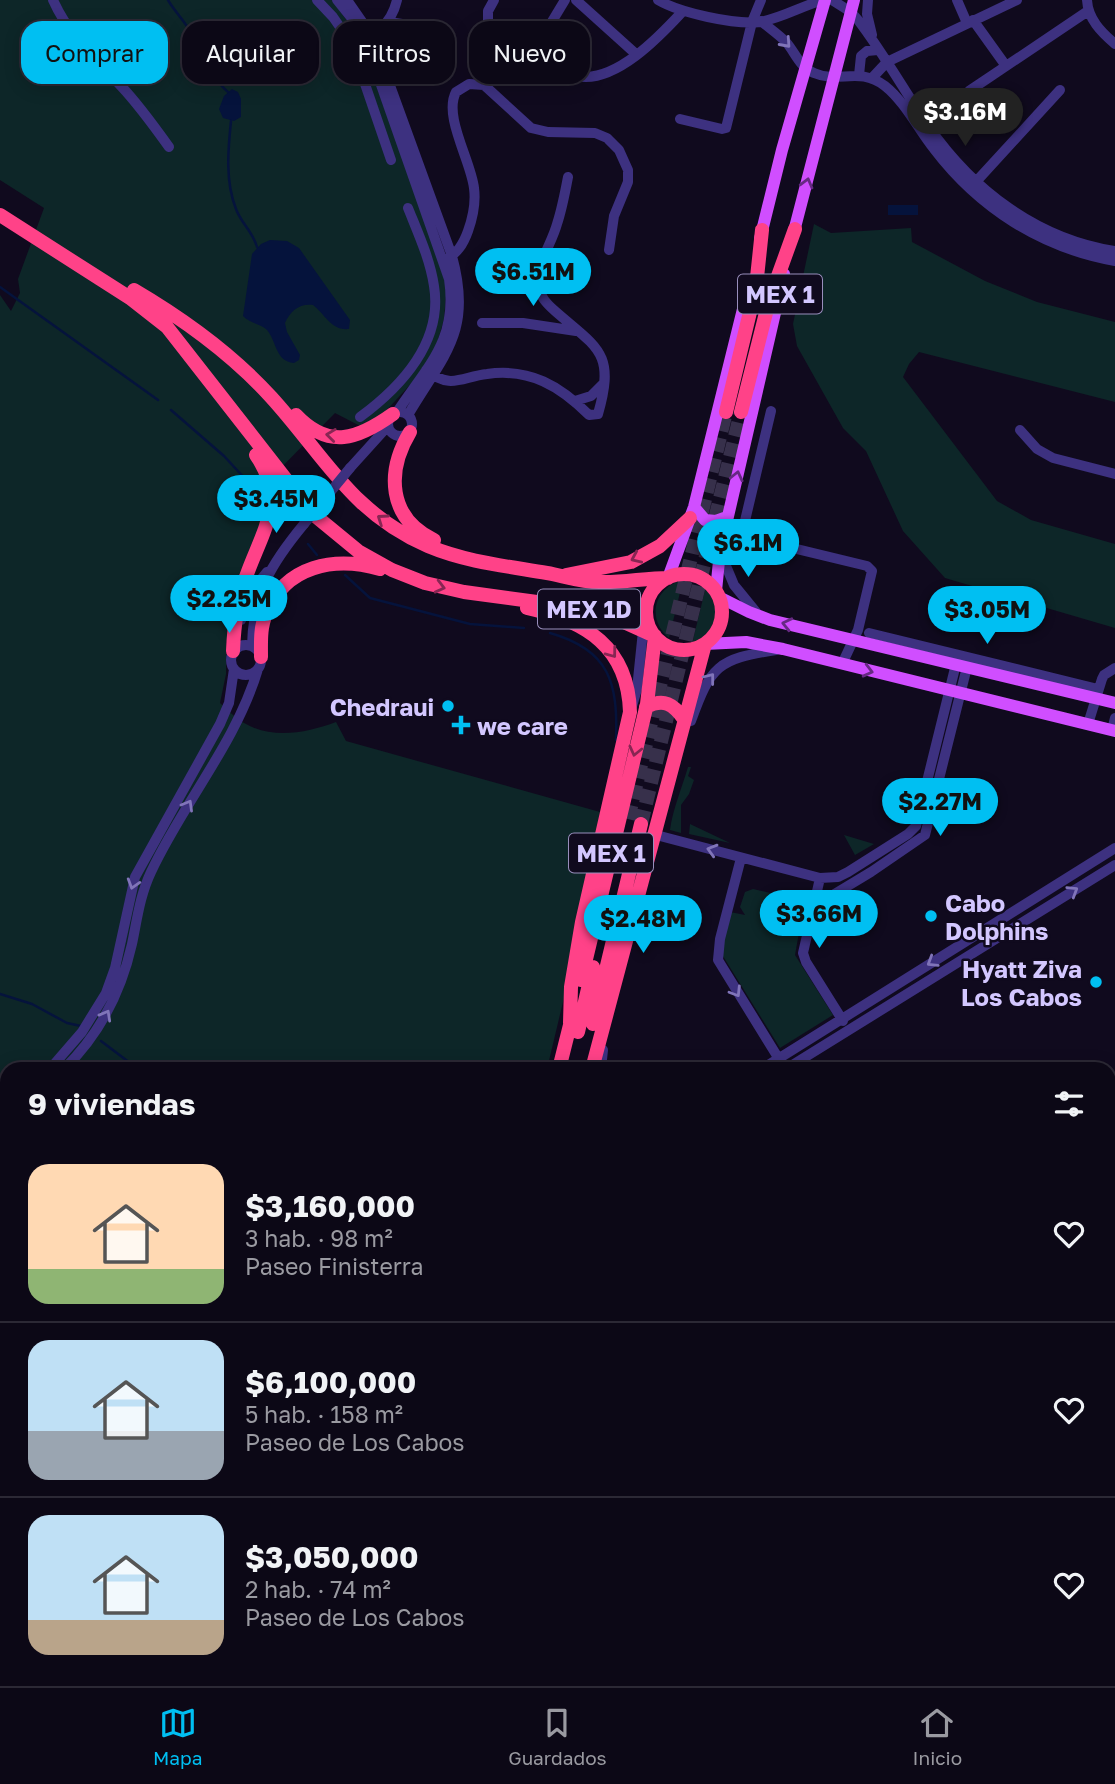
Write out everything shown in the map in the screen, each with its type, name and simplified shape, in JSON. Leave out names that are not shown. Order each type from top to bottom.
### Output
[{"type":"highway","name":"MEX 1D","points":[[0,207],[107,278],[167,327],[272,464],[323,523],[358,551],[408,576],[448,589],[589,609],[649,633]]},
{"type":"highway","name":"MEX 1D","points":[[0,215],[181,318],[239,364],[273,399],[348,491],[377,517],[427,545],[452,555],[494,565],[610,583],[668,578]]},
{"type":"highway","points":[[762,230],[756,287],[733,412],[795,229]]},
{"type":"highway","points":[[107,278],[159,298],[204,327],[243,359],[315,432],[333,437],[356,435],[393,417]]},
{"type":"highway","points":[[107,278],[168,340],[256,454],[267,476],[271,498],[268,521],[241,593],[236,616],[236,649]]},
{"type":"highway","points":[[406,434],[394,476],[397,499],[406,517],[429,537],[494,565]]},
{"type":"highway","points":[[562,576],[631,562],[660,546],[692,512]]},
{"type":"highway","points":[[257,657],[265,614],[275,597],[295,576],[320,565],[341,562],[363,564],[408,576]]},
{"type":"highway","points":[[694,576],[706,582],[717,594],[722,610],[721,622],[715,634],[705,643],[694,648],[680,649],[667,645],[649,633],[647,606],[656,587],[668,578],[694,576]]},
{"type":"highway","points":[[486,595],[555,615],[593,634],[615,655],[624,672],[629,695],[630,712],[582,922],[570,987],[570,1023]]},
{"type":"highway","name":"MEX 1","points":[[561,1062],[646,707],[649,633]]},
{"type":"highway","name":"MEX 1","points":[[593,1062],[705,643]]},
{"type":"highway","points":[[646,707],[659,701],[667,702],[684,719]]},
{"type":"highway","points":[[571,1062],[635,821],[583,1062]]},
{"type":"highway","points":[[600,1031],[622,978]]},
{"type":"main road","name":"MEX 1","points":[[668,578],[692,512],[782,150],[824,0]]},
{"type":"main road","name":"MEX 1","points":[[717,594],[720,551],[727,517],[795,229],[853,6]]},
{"type":"main road","points":[[692,512],[705,520],[716,521],[727,517]]},
{"type":"main road","points":[[717,594],[761,617],[851,641],[1097,694],[1115,703]]},
{"type":"main road","points":[[705,643],[746,642],[783,649],[1088,724],[1114,726]]},
{"type":"street","points":[[53,0],[61,19],[75,38],[121,86],[169,147]]},
{"type":"street","points":[[317,0],[336,21]]},
{"type":"street","points":[[337,0],[354,21]]},
{"type":"street","points":[[347,0],[359,21]]},
{"type":"street","points":[[389,21],[397,0]]},
{"type":"street","points":[[488,21],[488,11],[494,0]]},
{"type":"street","points":[[552,21],[565,0]]},
{"type":"street","points":[[576,0],[637,55]]},
{"type":"street","points":[[659,0],[683,11],[757,22],[787,43],[806,69],[822,76],[859,75],[872,78],[895,95],[935,151],[1006,213],[1056,244],[1115,261]]},
{"type":"street","points":[[757,22],[824,0]]},
{"type":"street","points":[[832,0],[853,6],[931,130],[973,186]]},
{"type":"street","points":[[868,0],[867,14],[876,46]]},
{"type":"street","points":[[957,0],[970,22],[1006,66]]},
{"type":"street","points":[[872,78],[887,62],[1017,0]]},
{"type":"street","points":[[1087,0],[1088,11],[1115,44]]},
{"type":"street","points":[[680,119],[726,128],[757,22],[759,1]]},
{"type":"street","points":[[590,75],[607,71],[637,55],[656,40],[683,11]]},
{"type":"street","points":[[969,91],[1088,11]]},
{"type":"street","points":[[859,75],[861,56],[876,46]]},
{"type":"street","points":[[448,258],[457,252],[466,237],[472,220],[475,196],[472,174],[453,117],[452,103],[456,92],[474,83],[484,85],[531,128],[548,132],[595,133],[607,138],[619,150],[628,170],[628,182],[614,216],[608,250]]},
{"type":"street","points":[[365,84],[391,160]]},
{"type":"street","points":[[385,84],[448,258],[451,292],[447,345],[408,415]]},
{"type":"street","points":[[973,186],[1060,90]]},
{"type":"street","points":[[430,373],[449,382],[488,374],[519,373],[552,384],[589,415],[596,415],[604,384],[600,354],[596,346],[548,305],[542,298],[538,283],[540,269],[558,223],[568,177]]},
{"type":"street","points":[[360,417],[401,380],[422,352],[430,336],[435,312],[435,289],[425,252],[408,208]]},
{"type":"street","points":[[1006,213],[1061,236],[1115,251]]},
{"type":"street","points":[[482,323],[539,324],[580,332]]},
{"type":"street","points":[[430,336],[447,345]]},
{"type":"street","points":[[56,1062],[82,1032],[106,993],[115,968],[135,877],[204,754],[229,703],[234,669],[231,660],[247,601],[258,580],[430,373]]},
{"type":"street","points":[[575,401],[591,396],[604,384]]},
{"type":"street","points":[[771,411],[744,525],[745,532],[751,538],[869,568],[872,571],[858,630],[842,664]]},
{"type":"street","points":[[393,417],[408,415]]},
{"type":"street","points":[[372,445],[383,439],[406,434],[413,424],[408,415]]},
{"type":"street","points":[[393,417],[393,434],[406,434]]},
{"type":"street","points":[[1020,430],[1043,454],[1115,474]]},
{"type":"street","points":[[720,551],[734,585],[761,617]]},
{"type":"street","points":[[70,1062],[92,1038],[116,997],[151,872],[243,712],[257,657],[253,622],[258,597],[274,564]]},
{"type":"street","points":[[630,712],[649,633]]},
{"type":"street","points":[[869,633],[1097,694]]},
{"type":"street","points":[[236,649],[257,657]]},
{"type":"street","points":[[602,1062],[606,1038],[684,740],[708,679],[721,666],[740,657],[783,649]]},
{"type":"street","points":[[234,669],[246,675],[257,657]]},
{"type":"street","points":[[813,907],[925,835],[934,780],[961,666]]},
{"type":"street","points":[[1088,724],[1104,674],[1115,668]]},
{"type":"street","points":[[204,754],[214,760]]},
{"type":"street","points":[[660,836],[820,878],[838,877],[908,834],[916,826],[934,780]]},
{"type":"street","points":[[774,1062],[1115,848]]},
{"type":"street","points":[[741,858],[720,939],[718,960],[781,1062]]},
{"type":"street","points":[[861,864],[868,874]]},
{"type":"street","points":[[797,1062],[1115,865]]},
{"type":"street","points":[[820,878],[803,953],[848,1029]]},
{"type":"street","points":[[964,942],[972,954]]},
{"type":"green space","points":[[0,0],[332,0],[347,21],[333,21],[333,84],[376,84],[447,284],[444,319],[432,361],[383,414],[362,427],[335,413],[266,483],[266,503],[226,643],[226,674],[220,703],[239,720],[257,729],[291,733],[336,722],[346,741],[600,812],[573,960],[549,1062],[0,1062],[0,295],[11,311],[20,293],[18,279],[44,208],[0,180]]},
{"type":"green space","points":[[814,224],[831,233],[911,228],[912,242],[985,281],[1037,302],[1115,322],[1115,402],[919,352],[903,377],[997,501],[1031,520],[1115,544],[1115,628],[945,578],[903,531],[866,451],[843,428],[797,346],[793,324]]},
{"type":"green space","points":[[683,580],[669,638],[657,622],[656,604],[665,589]]},
{"type":"green space","points":[[706,586],[717,602],[718,620],[709,635],[692,644]]},
{"type":"green space","points":[[688,767],[691,767],[688,776],[694,780],[681,805],[681,833],[670,830]]},
{"type":"green space","points":[[690,824],[730,843],[689,834]]},
{"type":"green space","points":[[844,835],[874,844],[855,855]]},
{"type":"green space","points":[[753,889],[801,900],[807,906],[805,918],[795,926],[800,927],[795,955],[833,1015],[780,1048],[721,953],[730,912],[745,915],[740,907],[745,892]]},
{"type":"water","points":[[232,89],[238,92],[241,99],[241,117],[234,121],[223,118],[219,109],[224,96]]},
{"type":"water","points":[[888,205],[918,205],[918,215],[888,215]]},
{"type":"water","points":[[270,240],[287,241],[299,248],[350,320],[349,329],[343,329],[333,325],[313,305],[296,309],[285,323],[300,355],[299,360],[294,363],[283,359],[267,330],[243,316],[252,254],[261,244]]},
{"type":"waterway","points":[[168,0],[189,29],[212,72],[228,92]]},
{"type":"waterway","points":[[231,121],[228,154],[230,188],[238,214],[257,247]]},
{"type":"waterway","points":[[0,287],[158,400]]},
{"type":"waterway","points":[[171,410],[224,456],[249,483]]},
{"type":"waterway","points":[[280,514],[284,519]]},
{"type":"waterway","points":[[308,544],[317,555]]},
{"type":"waterway","points":[[345,575],[370,598],[470,624],[524,628]]},
{"type":"waterway","points":[[550,633],[570,640],[598,659],[612,686],[616,740]]},
{"type":"waterway","points":[[0,994],[32,1004],[67,1023],[81,1026]]},
{"type":"waterway","points":[[101,1041],[129,1062]]},
{"type":"tunnel","points":[[628,819],[726,412]]},
{"type":"tunnel","points":[[641,824],[741,412]]},
{"type":"place","name":"Chedraui","points":[[448,706]]},
{"type":"place","name":"we care","points":[[461,725]]},
{"type":"place","name":"Cabo Dolphins","points":[[931,916]]},
{"type":"place","name":"Hyatt Ziva Los Cabos","points":[[1096,982]]}]
